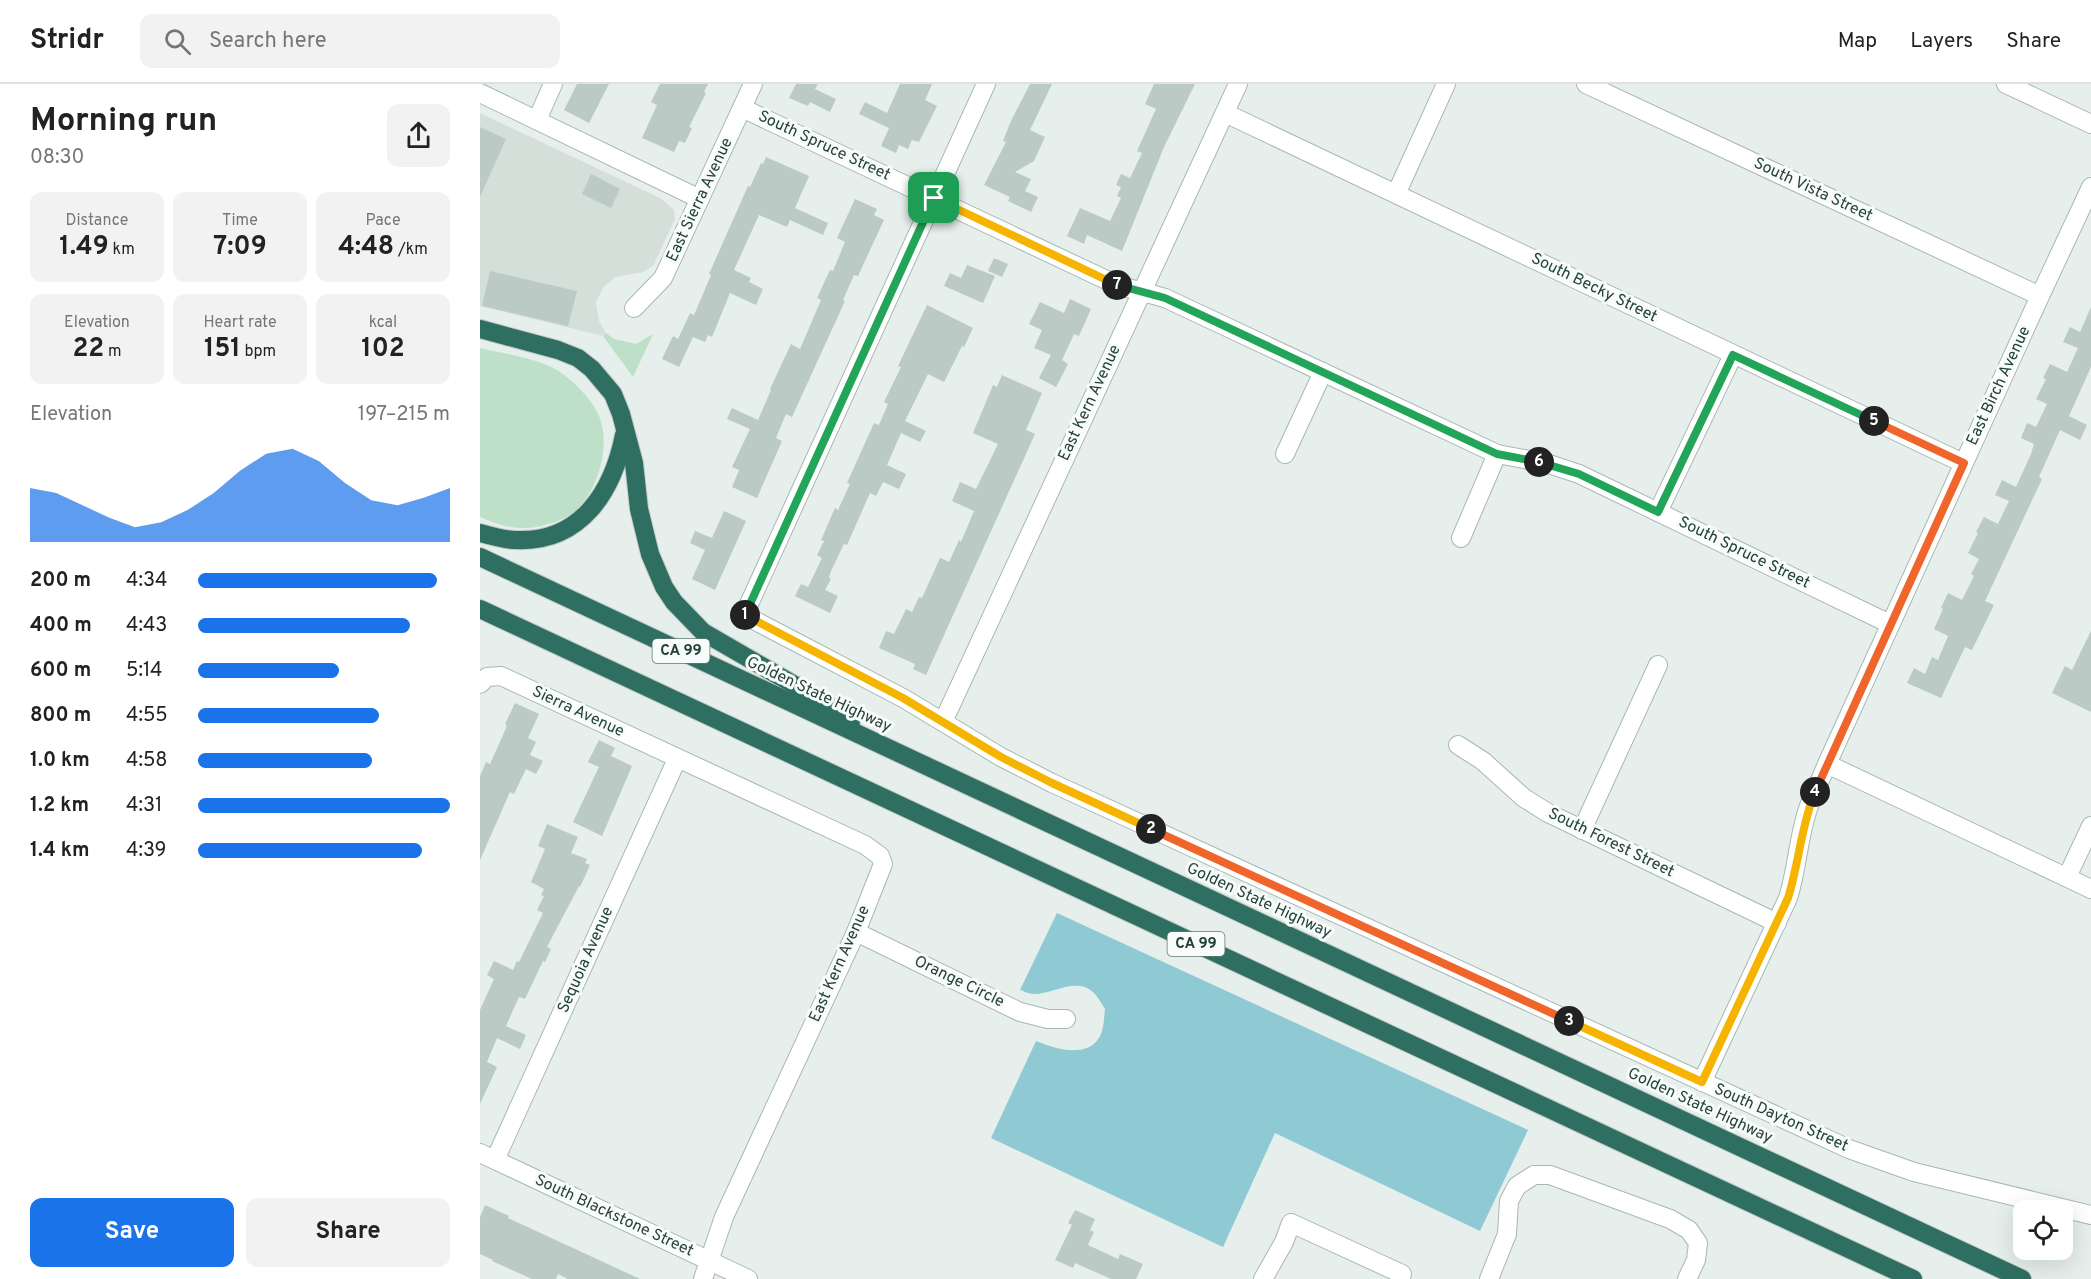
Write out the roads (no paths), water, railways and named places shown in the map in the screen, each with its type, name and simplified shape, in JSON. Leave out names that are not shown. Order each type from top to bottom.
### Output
[{"type":"highway","points":[[480,329],[558,350],[578,358],[592,369],[613,394],[621,414],[624,433],[634,463],[639,509],[650,554],[664,587],[674,602],[703,632],[824,702],[882,745]]},
{"type":"highway","points":[[480,533],[515,540],[531,540],[564,530],[579,521],[604,493],[614,472],[624,433]]},
{"type":"highway","name":"Golden State Highway","points":[[480,557],[2022,1279]]},
{"type":"highway","name":"CA 99","points":[[480,609],[1913,1279]]},
{"type":"street","points":[[537,120],[554,84]]},
{"type":"street","name":"East Sierra Avenue","points":[[634,308],[663,278],[753,84]]},
{"type":"street","points":[[934,198],[986,84]]},
{"type":"street","name":"East Kern Avenue","points":[[943,722],[1238,84]]},
{"type":"street","points":[[1397,192],[1446,84]]},
{"type":"street","name":"South Vista Street","points":[[1586,84],[2040,296]]},
{"type":"street","points":[[2006,84],[2091,124]]},
{"type":"street","points":[[480,93],[700,199]]},
{"type":"street","name":"South Spruce Street","points":[[742,108],[1117,285],[1165,298],[1497,454],[1546,463],[1579,474],[1890,624]]},
{"type":"street","name":"South Becky Street","points":[[1225,112],[1964,463]]},
{"type":"street","name":"East Birch Avenue","points":[[1702,1082],[1777,923],[1796,874],[1807,811],[1827,764],[2091,187]]},
{"type":"street","name":"South Dayton Street","points":[[934,198],[744,615],[903,698],[1001,757],[1052,783],[1849,1149],[1914,1172],[2091,1215]]},
{"type":"street","points":[[1658,512],[1733,355]]},
{"type":"street","points":[[1285,454],[1323,372]]},
{"type":"street","points":[[1461,538],[1497,454]]},
{"type":"street","points":[[1582,830],[1658,665]]},
{"type":"street","name":"Sierra Avenue","points":[[480,684],[487,677],[501,676],[676,759]]},
{"type":"street","name":"South Forest Street","points":[[1458,745],[1483,761],[1524,798],[1548,813],[1777,923]]},
{"type":"street","name":"East Kern Avenue","points":[[676,759],[874,850],[880,856],[883,864],[856,932],[724,1217],[703,1279]]},
{"type":"street","name":"Sequoia Avenue","points":[[487,1157],[676,759]]},
{"type":"street","points":[[1827,764],[2091,888]]},
{"type":"street","points":[[2067,878],[2091,826]]},
{"type":"street","name":"Orange Circle","points":[[856,932],[1020,1012],[1048,1019],[1066,1019]]},
{"type":"street","name":"South Blackstone Street","points":[[487,1157],[748,1279]]},
{"type":"street","points":[[1489,1279],[1507,1234],[1509,1201],[1517,1186],[1534,1174],[1550,1175],[1670,1219],[1689,1230],[1698,1243],[1696,1260],[1687,1279]]},
{"type":"street","points":[[1263,1279],[1284,1242],[1291,1224],[1402,1274],[1400,1279]]},
{"type":"water","points":[[1057,913],[1528,1130],[1480,1231],[1275,1133],[1223,1247],[991,1138],[1036,1041],[1062,1049],[1081,1050],[1096,1042],[1102,1031],[1105,1009],[1087,988],[1073,986],[1034,994],[1020,990]]}]
